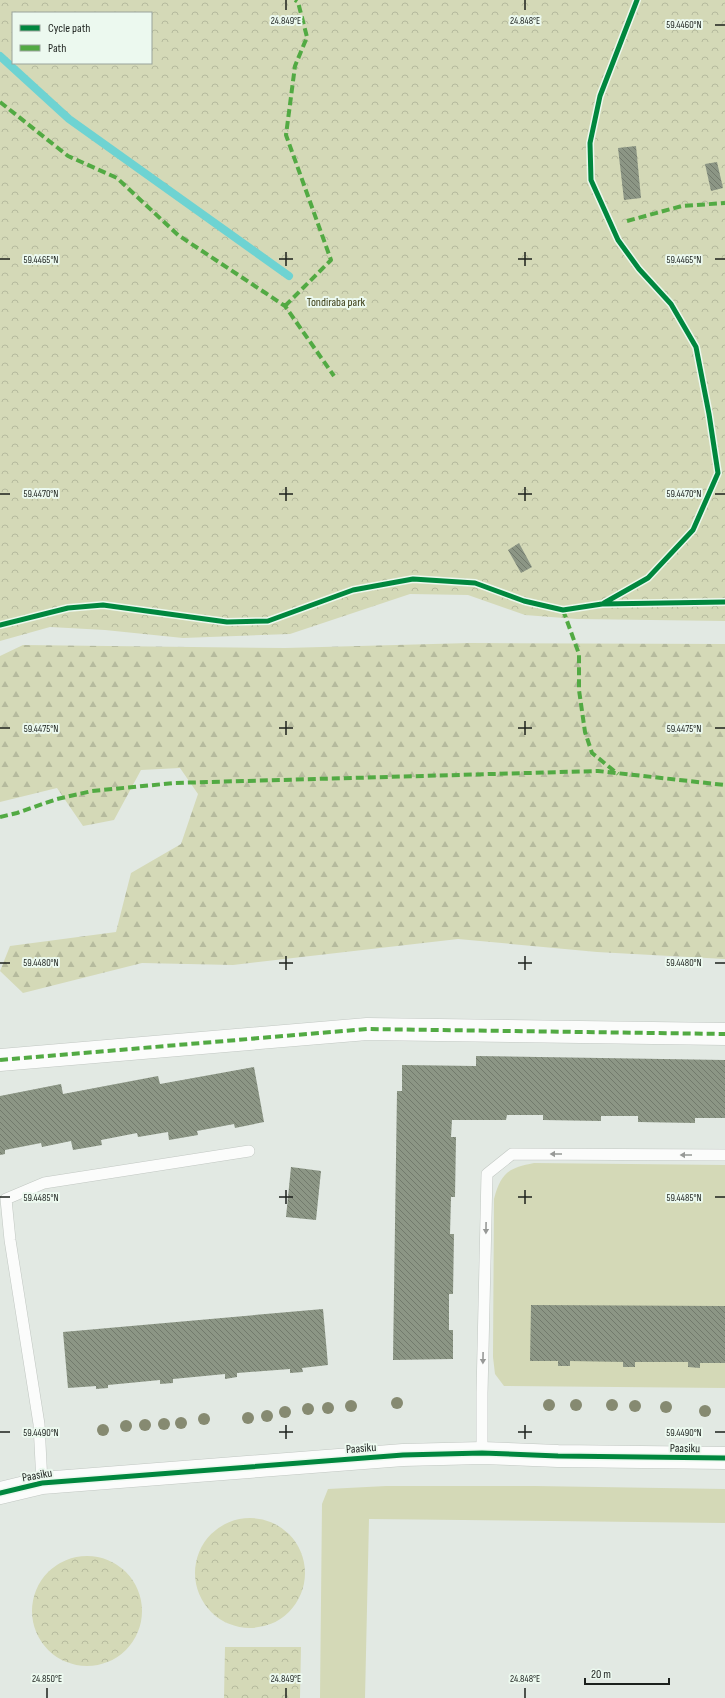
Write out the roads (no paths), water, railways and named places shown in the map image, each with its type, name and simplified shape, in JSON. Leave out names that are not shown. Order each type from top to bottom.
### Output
[{"type":"street","points":[[0,1060],[367,1029],[725,1034]]},
{"type":"street","name":"Paasiku","points":[[0,1493],[42,1483],[388,1456],[482,1453],[558,1456],[725,1458]]},
{"type":"lane","points":[[42,1483],[39,1424],[10,1240],[6,1199],[44,1183],[249,1151]]},
{"type":"lane","points":[[482,1453],[487,1174],[512,1154],[725,1155]]},
{"type":"waterway","points":[[0,56],[69,119],[289,276]]},
{"type":"park label","name":"Tondiraba park","points":[[336,302]]}]
